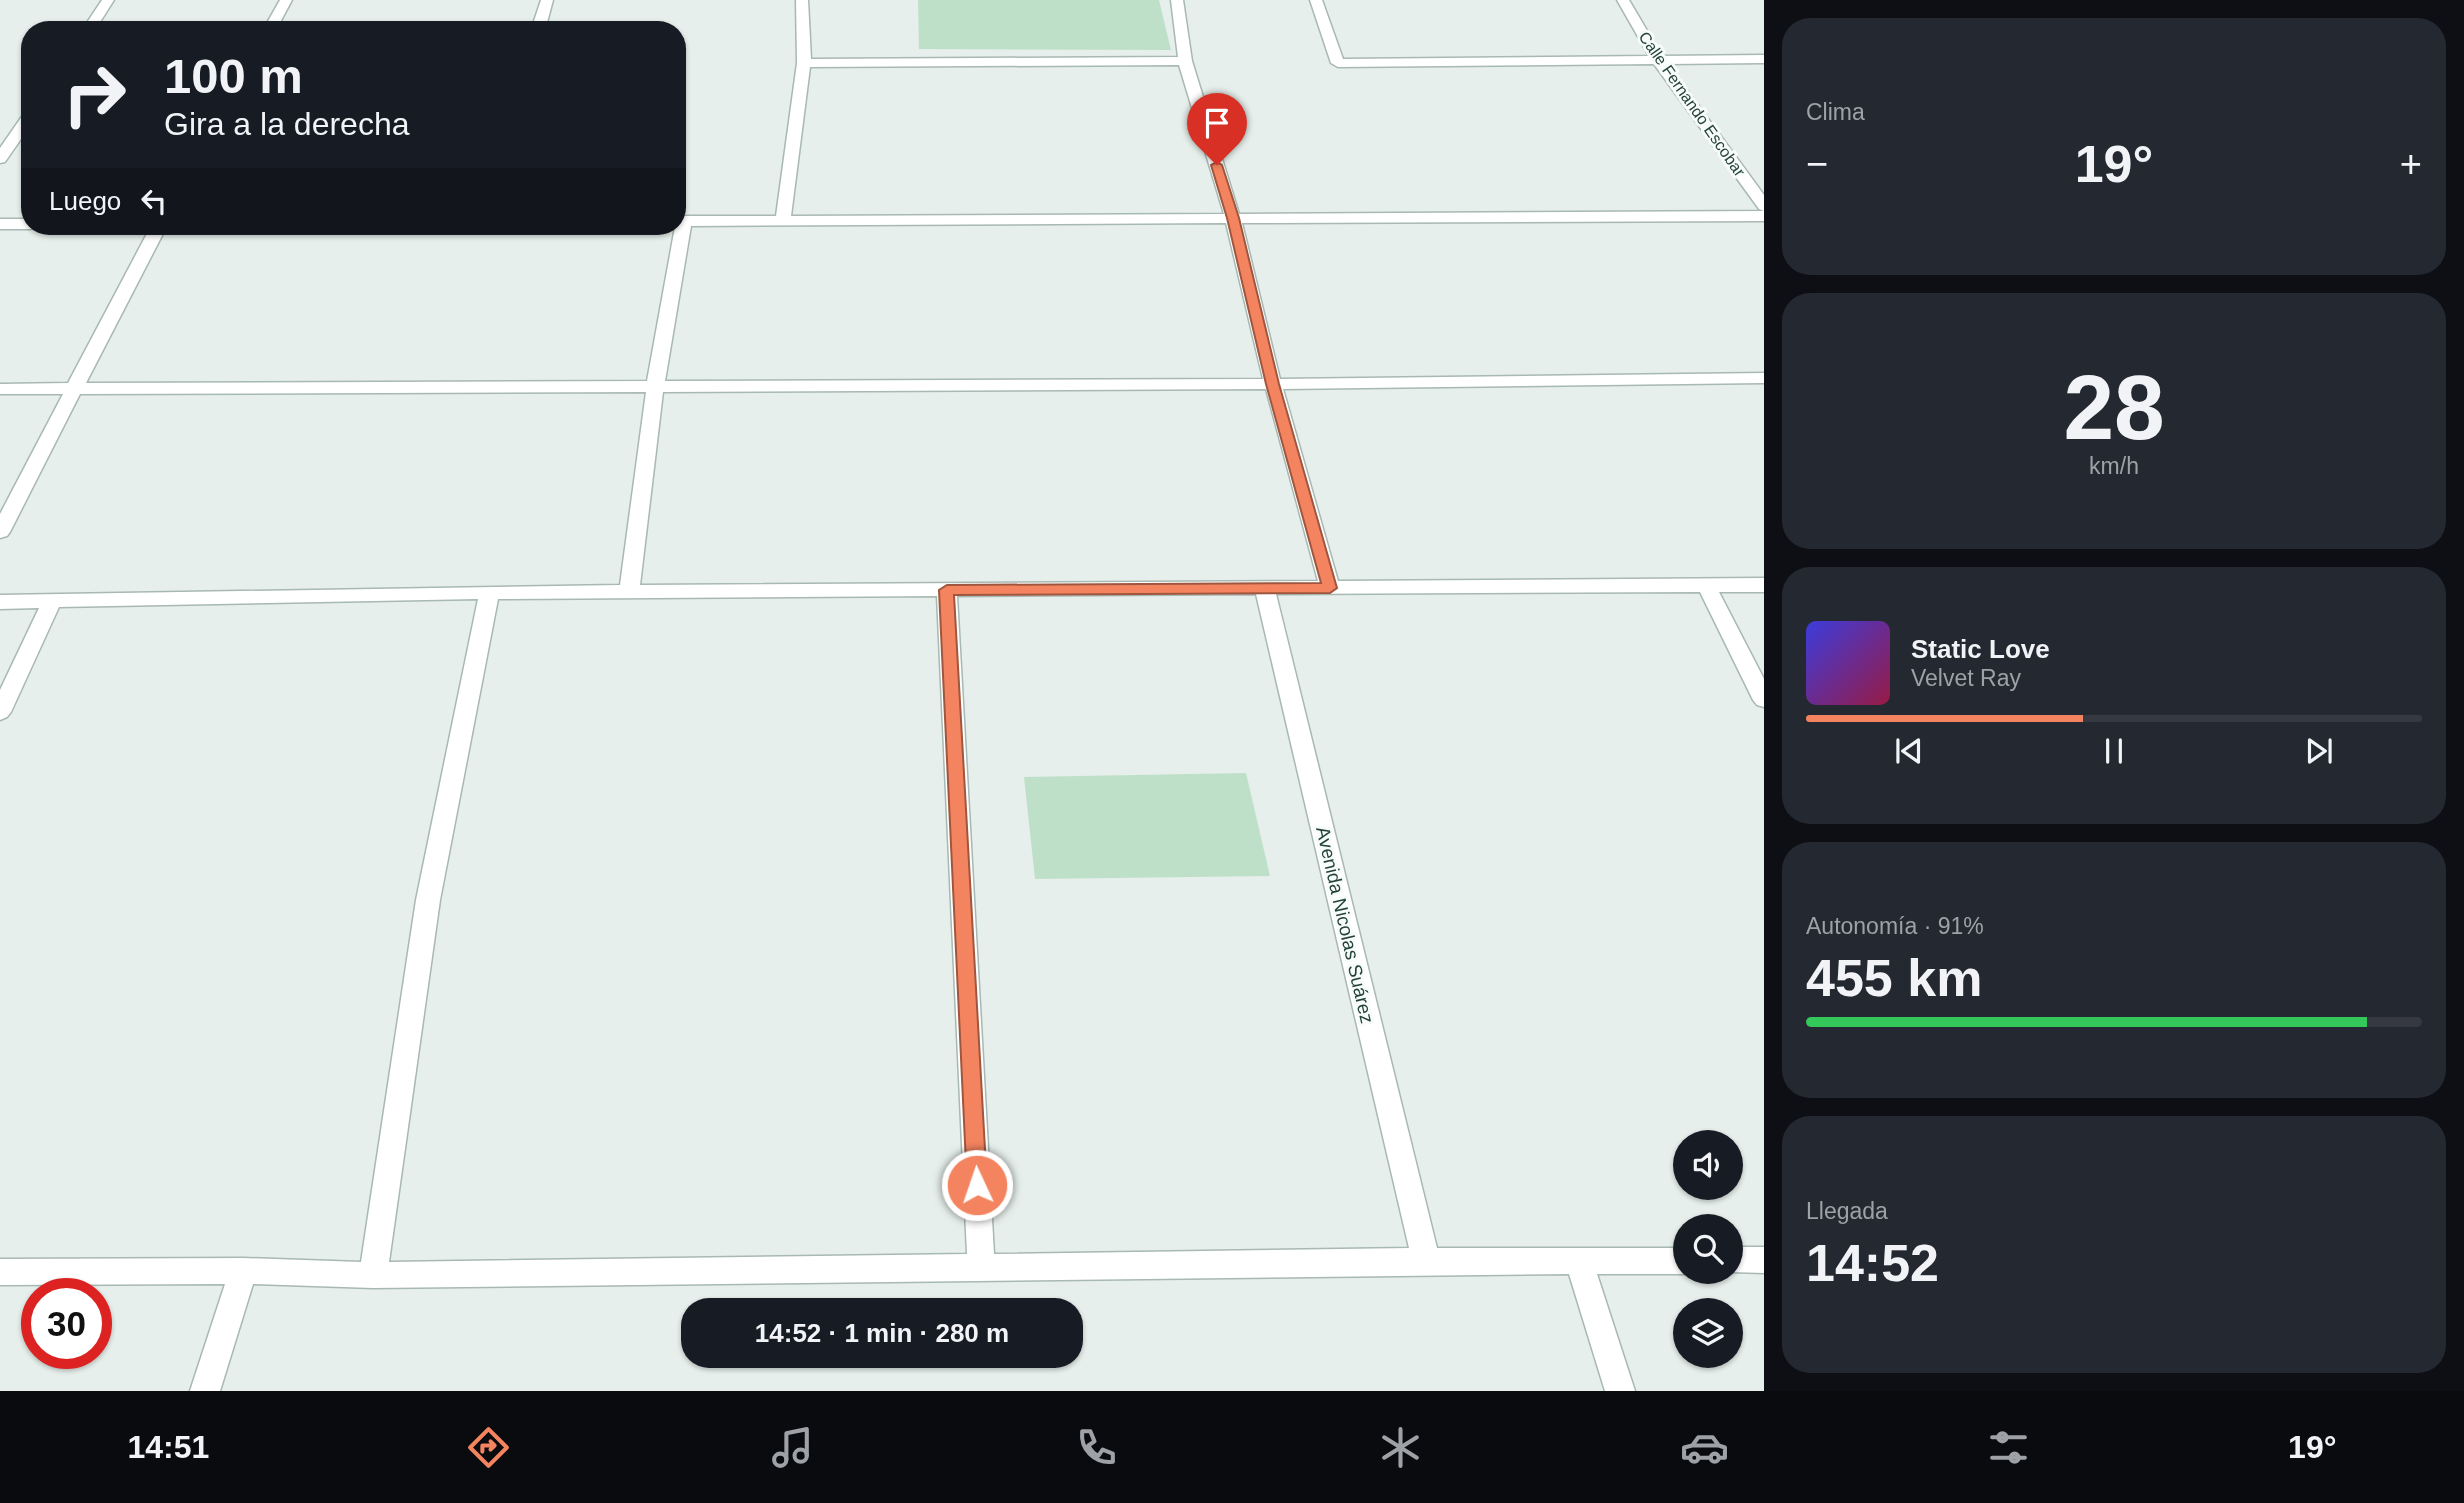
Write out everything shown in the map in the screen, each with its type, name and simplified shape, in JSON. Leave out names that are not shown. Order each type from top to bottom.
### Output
[{"type":"street","points":[[94,21],[108,0]]},
{"type":"street","points":[[274,21],[286,0]]},
{"type":"street","points":[[541,21],[547,0]]},
{"type":"street","points":[[783,220],[804,63],[802,0]]},
{"type":"street","points":[[1177,0],[1185,61],[1233,218],[1273,384],[1330,588]]},
{"type":"street","points":[[1315,0],[1338,63],[1764,59]]},
{"type":"street","name":"Calle Fernando Escobar","points":[[1623,0],[1658,60],[1764,206]]},
{"type":"street","points":[[804,63],[1185,61]]},
{"type":"street","points":[[0,159],[21,128]]},
{"type":"street","points":[[686,221],[1764,216]]},
{"type":"street","points":[[0,224],[21,224]]},
{"type":"street","points":[[0,532],[72,388],[154,235]]},
{"type":"street","points":[[629,592],[655,386],[679,235]]},
{"type":"street","points":[[0,390],[1273,384],[1764,378]]},
{"type":"street","points":[[1706,585],[1764,700]]},
{"type":"street","points":[[0,601],[489,592],[1764,585]]},
{"type":"street","name":"Avenida Nicolas Suárez","points":[[1265,589],[1426,1261]]},
{"type":"street","points":[[947,590],[981,1266]]},
{"type":"street","points":[[373,1275],[428,900],[489,592]]},
{"type":"street","points":[[0,712],[52,601]]},
{"type":"street","points":[[1743,1260],[1764,1260]]},
{"type":"street","points":[[0,1272],[243,1271],[373,1275],[1426,1261],[1673,1261]]},
{"type":"street","points":[[1580,1262],[1620,1391]]},
{"type":"street","points":[[205,1391],[243,1271]]},
{"type":"green space","points":[[918,0],[1159,0],[1171,50],[919,49]]},
{"type":"green space","points":[[1246,773],[1270,876],[1035,879],[1024,777]]},
{"type":"route","points":[[977,1185],[947,590],[1330,588],[1273,384],[1233,218],[1217,165]]}]
